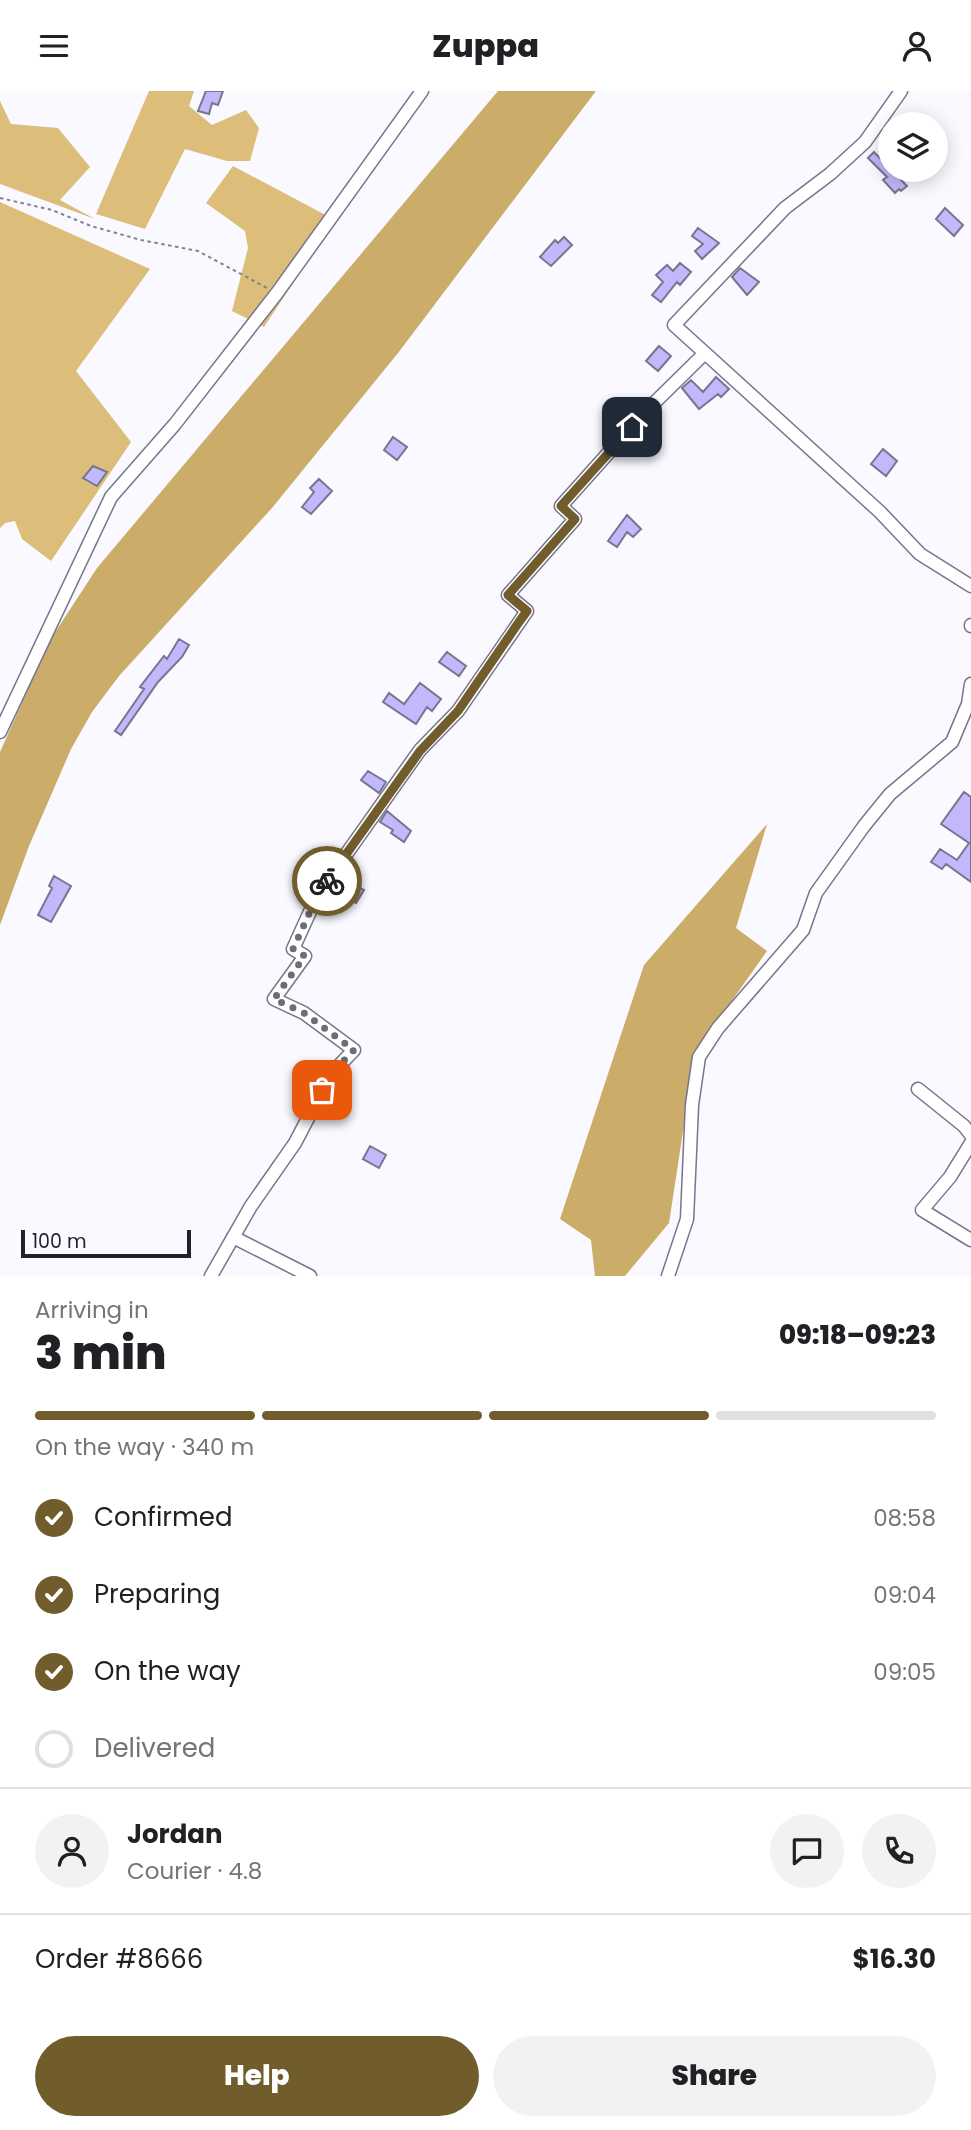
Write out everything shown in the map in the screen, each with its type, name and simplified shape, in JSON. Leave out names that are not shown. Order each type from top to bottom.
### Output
[{"type":"street","points":[[0,732],[111,497],[175,424],[277,293],[422,91]]},
{"type":"street","points":[[901,91],[865,142],[830,174],[785,208],[674,325],[880,512],[920,554],[971,586]]},
{"type":"street","points":[[211,1276],[275,1168],[295,1143],[331,1074],[354,1050],[304,1013],[274,999],[305,956],[293,949],[318,894],[420,751],[458,711],[527,611],[508,595],[575,519],[561,506],[645,412],[705,353]]},
{"type":"street","points":[[668,1276],[687,1219],[692,1105],[699,1058],[718,1028],[803,930],[816,893],[873,815],[890,795],[952,742],[968,704],[971,684]]},
{"type":"street","points":[[918,1089],[964,1126],[971,1135]]},
{"type":"street","points":[[971,1143],[950,1177],[922,1210],[971,1240]]},
{"type":"street","points":[[233,1237],[310,1276]]},
{"type":"path","points":[[0,198],[52,210],[91,226],[141,240],[198,251],[277,293]]},
{"type":"shaded area","points":[[149,91],[194,91],[189,106],[212,125],[246,110],[259,128],[250,161],[227,161],[185,149],[145,229],[96,214]]},
{"type":"shaded area","points":[[498,91],[596,91],[398,353],[272,508],[119,676],[92,712],[71,749],[29,846],[0,925],[0,752],[50,640],[97,568]]},
{"type":"shaded area","points":[[0,101],[11,124],[58,128],[90,167],[60,200],[95,219],[0,184]]},
{"type":"shaded area","points":[[233,166],[335,220],[264,327],[232,311],[248,248],[245,231],[206,203]]},
{"type":"shaded area","points":[[0,202],[150,269],[76,371],[131,442],[51,561],[22,539],[15,521],[5,523],[0,528]]},
{"type":"shaded area","points":[[767,824],[736,928],[767,951],[695,1053],[669,1223],[625,1276],[595,1276],[591,1240],[560,1219],[644,965]]},
{"type":"building","points":[[206,91],[223,91],[218,105],[212,103],[209,114],[198,111]]},
{"type":"building","points":[[874,152],[878,156],[878,168],[868,158]]},
{"type":"building","points":[[885,182],[903,182],[907,186],[895,193]]},
{"type":"building","points":[[945,208],[963,225],[954,236],[936,219]]},
{"type":"building","points":[[698,228],[719,243],[702,259],[695,251],[703,244],[692,236]]},
{"type":"building","points":[[564,237],[572,245],[551,266],[540,257],[555,240],[558,243]]},
{"type":"building","points":[[680,263],[691,272],[680,285],[677,282],[661,302],[652,295],[663,282],[656,275],[667,265],[673,271]]},
{"type":"building","points":[[740,268],[759,282],[747,295],[732,277]]},
{"type":"building","points":[[659,346],[671,356],[658,371],[646,361]]},
{"type":"building","points":[[716,377],[729,389],[721,397],[718,394],[699,409],[682,388],[691,380],[703,392]]},
{"type":"building","points":[[393,437],[407,447],[397,460],[384,450]]},
{"type":"building","points":[[883,449],[897,461],[886,476],[871,464]]},
{"type":"building","points":[[93,466],[107,472],[97,486],[83,478]]},
{"type":"building","points":[[319,479],[332,491],[311,514],[302,507],[314,492],[310,488]]},
{"type":"building","points":[[627,515],[641,529],[633,537],[627,532],[617,547],[608,541]]},
{"type":"building","points":[[179,639],[189,645],[182,657],[158,682],[121,735],[115,731],[144,689],[140,687],[164,656],[167,659]]},
{"type":"building","points":[[447,652],[466,666],[459,676],[439,662]]},
{"type":"building","points":[[420,683],[441,699],[432,711],[427,707],[416,724],[383,702],[389,693],[404,704]]},
{"type":"building","points":[[368,771],[386,782],[379,793],[361,780]]},
{"type":"building","points":[[964,792],[971,797],[971,882],[946,864],[942,869],[931,862],[940,849],[957,860],[969,843],[941,824]]},
{"type":"building","points":[[387,811],[411,831],[404,842],[391,833],[393,830],[380,822]]},
{"type":"building","points":[[54,876],[71,886],[51,922],[38,915],[52,888],[49,886]]},
{"type":"building","points":[[350,882],[364,890],[356,903],[342,895]]},
{"type":"building","points":[[370,1146],[386,1155],[379,1168],[363,1159]]},
{"type":"way so far","points":[[322,1090],[331,1074],[354,1050],[304,1013],[274,999],[305,956],[293,949],[318,894],[327,881]]},
{"type":"route","points":[[327,881],[420,751],[458,711],[527,611],[508,595],[575,519],[561,506],[632,427]]}]
